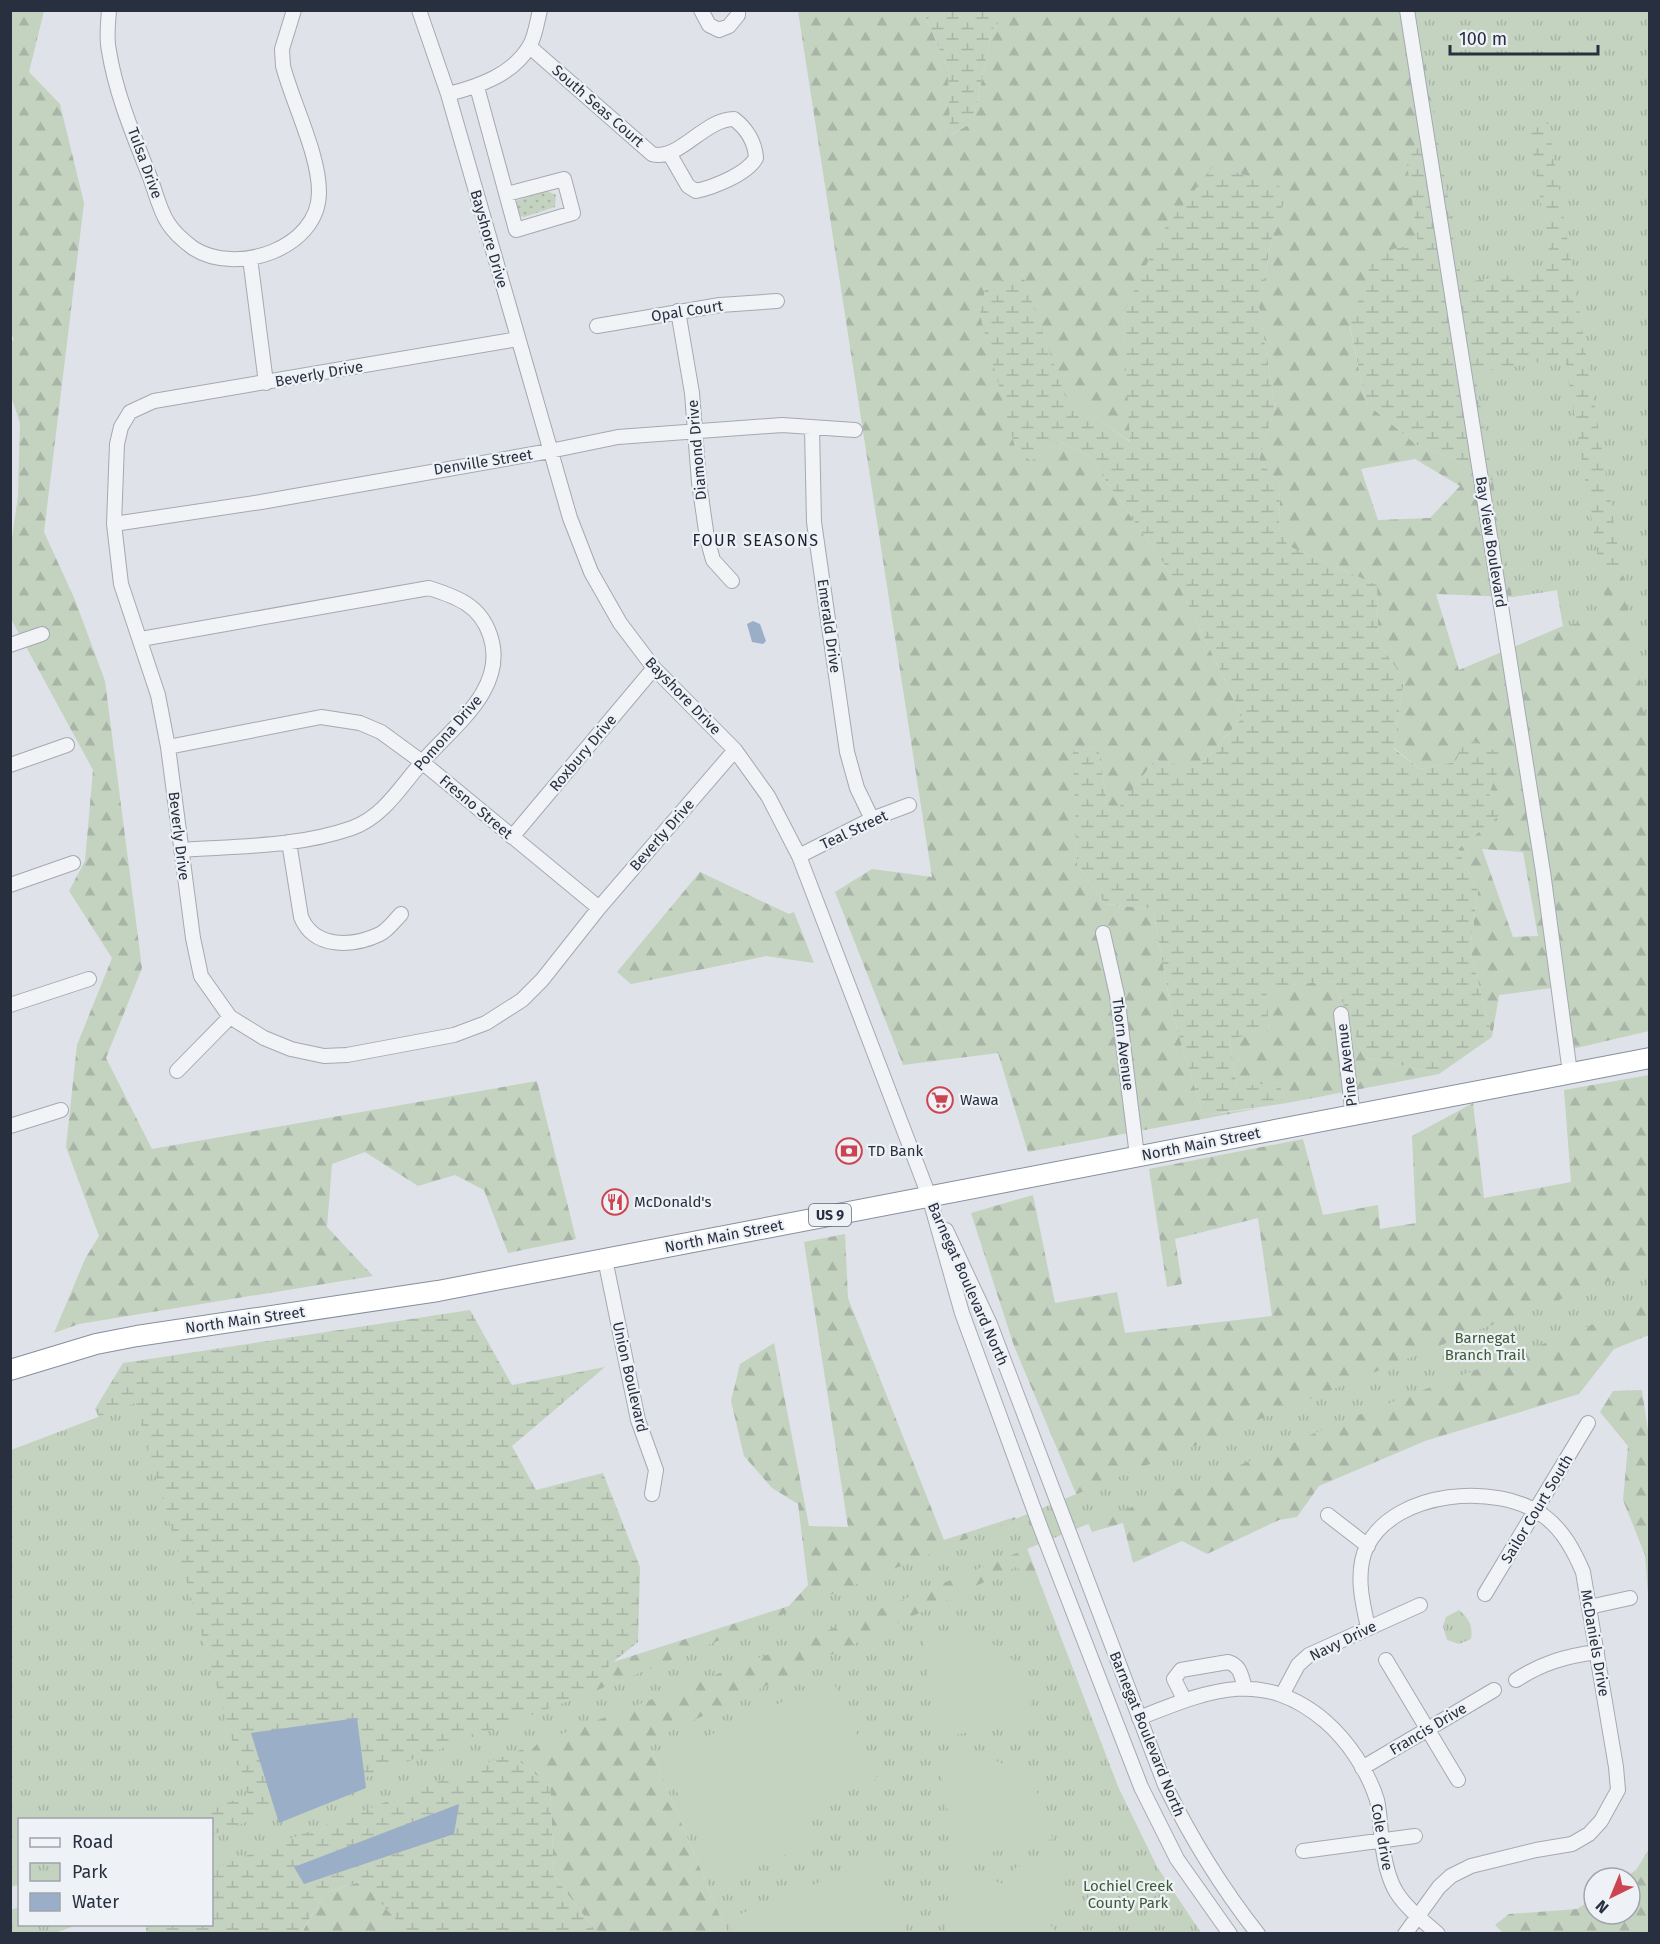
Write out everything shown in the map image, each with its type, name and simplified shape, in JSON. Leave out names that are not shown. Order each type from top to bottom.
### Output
[{"type":"highway","name":"North Main Street","points":[[10,1370],[96,1344],[137,1336],[438,1291],[1650,1059]]},
{"type":"street","name":"Tulsa Drive","points":[[109,10],[109,52],[131,129],[167,222],[192,248],[212,258],[250,258],[283,248],[296,238],[316,211],[319,194],[318,173],[283,66],[282,49],[294,10]]},
{"type":"street","name":"Bayshore Drive","points":[[419,10],[448,94],[570,518],[591,572],[620,623],[654,668],[735,750],[768,796],[799,856],[929,1196]]},
{"type":"street","points":[[448,94],[477,87],[507,69],[530,47],[540,10]]},
{"type":"street","points":[[701,10],[709,25],[719,30],[729,26],[738,15],[738,10]]},
{"type":"street","name":"Bay View Boulevard","points":[[1407,10],[1543,872],[1570,1073]]},
{"type":"street","name":"South Seas Court","points":[[530,47],[652,154],[669,153]]},
{"type":"street","points":[[477,87],[516,230],[573,213],[564,179],[507,194]]},
{"type":"street","points":[[734,119],[743,126],[750,137],[756,158],[753,164],[696,191],[688,186],[669,153],[715,122],[734,119]]},
{"type":"street","points":[[250,258],[267,383]]},
{"type":"street","name":"Opal Court","points":[[597,326],[720,305],[777,301]]},
{"type":"street","name":"Diamond Drive","points":[[678,311],[686,345],[700,491],[707,538],[713,560],[732,581]]},
{"type":"street","name":"Beverly Drive","points":[[518,339],[154,401],[130,412],[121,427],[117,444],[114,524],[121,584],[158,695],[168,747],[181,850],[201,976],[231,1017],[264,1038],[291,1049],[324,1056],[347,1055],[454,1035],[486,1023],[522,1000],[542,980],[599,908],[735,750]]},
{"type":"street","name":"Denville Street","points":[[114,524],[261,502],[618,437],[782,425],[855,430]]},
{"type":"street","name":"Emerald Drive","points":[[812,428],[814,522],[847,752],[857,788],[872,819]]},
{"type":"street","name":"Pomona Drive","points":[[141,639],[429,588],[470,605],[483,619],[495,651],[493,670],[476,703],[422,762],[399,793],[364,822],[352,828],[289,842],[181,850]]},
{"type":"street","points":[[10,645],[42,634]]},
{"type":"street","name":"Roxbury Drive","points":[[512,837],[654,668]]},
{"type":"street","name":"Fresno Street","points":[[168,747],[321,717],[342,718],[381,732],[422,762],[599,908]]},
{"type":"street","points":[[10,765],[67,745]]},
{"type":"street","name":"Teal Street","points":[[799,856],[872,819],[909,805]]},
{"type":"street","points":[[289,842],[301,917],[313,936],[331,943],[381,933],[401,914]]},
{"type":"street","points":[[10,885],[74,863]]},
{"type":"street","name":"Thorn Avenue","points":[[1103,933],[1117,995],[1137,1156]]},
{"type":"street","points":[[10,1005],[90,979]]},
{"type":"street","name":"Pine Avenue","points":[[1341,1014],[1353,1116]]},
{"type":"street","points":[[177,1071],[231,1017]]},
{"type":"street","points":[[10,1126],[61,1110]]},
{"type":"street","name":"Barnegat Boulevard North","points":[[929,1196],[990,1324],[1139,1718],[1183,1822],[1212,1871],[1258,1934]]},
{"type":"street","name":"Barnegat Boulevard North","points":[[929,1196],[962,1313],[1040,1526],[1141,1787],[1177,1859],[1230,1934]]},
{"type":"street","name":"Union Boulevard","points":[[605,1259],[638,1420],[656,1470],[652,1494]]},
{"type":"street","name":"Sailor Court South","points":[[1485,1594],[1588,1423]]},
{"type":"street","name":"McDaniels Drive","points":[[1368,1628],[1361,1594],[1362,1564],[1368,1546],[1385,1523],[1417,1504],[1451,1497],[1502,1498],[1536,1511],[1559,1530],[1572,1548],[1583,1572],[1618,1790],[1601,1821],[1589,1834],[1572,1844],[1471,1866],[1451,1876],[1439,1887],[1404,1934]]},
{"type":"street","points":[[1328,1515],[1368,1546]]},
{"type":"street","points":[[1589,1607],[1629,1598]]},
{"type":"street","name":"Navy Drive","points":[[1282,1695],[1298,1665],[1309,1654],[1420,1605]]},
{"type":"street","points":[[1515,1680],[1530,1670],[1563,1656],[1596,1652]]},
{"type":"street","points":[[1386,1660],[1458,1780]]},
{"type":"street","points":[[1184,1699],[1174,1679],[1181,1670],[1228,1662],[1235,1664],[1240,1670],[1245,1689]]},
{"type":"street","name":"Cole drive","points":[[1139,1718],[1184,1699],[1245,1689],[1267,1690],[1294,1699],[1335,1729],[1352,1750],[1377,1801],[1385,1869],[1392,1887],[1403,1904],[1438,1934]]},
{"type":"street","name":"Francis Drive","points":[[1362,1768],[1494,1690]]},
{"type":"street","points":[[1303,1851],[1415,1836]]},
{"type":"green space","points":[[11,11],[44,11],[29,72],[60,104],[84,203],[44,532],[75,600],[105,681],[142,968],[106,1058],[152,1149],[537,1081],[576,1239],[508,1253],[484,1190],[455,1175],[418,1186],[365,1152],[332,1164],[327,1227],[373,1276],[79,1324],[54,1333],[85,1259],[99,1236],[66,1147],[77,1045],[112,958],[69,891],[85,861],[93,770],[11,619],[11,545],[18,496],[20,423],[11,396],[10,342],[14,340],[10,330]]},
{"type":"green space","points":[[798,11],[923,11],[948,69],[951,135],[973,122],[992,30],[1010,11],[1577,11],[1418,243],[1350,327],[1366,403],[1417,445],[1451,458],[1502,486],[1649,581],[1649,1031],[1572,1049],[1559,987],[1499,995],[1492,1037],[1470,950],[1478,891],[1458,849],[1499,815],[1455,762],[1420,769],[1394,748],[1404,679],[1378,642],[1377,585],[1288,546],[1279,527],[1280,484],[1259,460],[1275,407],[1259,307],[1271,242],[1287,189],[1123,314],[1131,442],[1065,397],[1021,272],[1031,461],[1059,442],[1088,455],[1178,584],[1243,717],[1196,770],[1155,760],[1110,820],[1098,748],[1074,751],[1077,864],[1105,904],[1153,909],[1171,1009],[1203,1115],[1261,1108],[1028,1152],[998,1053],[903,1065],[835,892],[872,869],[932,877]],"holes":[[[1415,459],[1460,486],[1430,518],[1378,520],[1361,469]],[[1557,590],[1563,626],[1459,670],[1436,594],[1512,597]],[[1482,849],[1523,852],[1538,936],[1513,937]]]},
{"type":"green space","points":[[923,11],[1010,11],[992,30],[973,122],[950,135],[948,69]]},
{"type":"green space","points":[[1417,11],[1649,11],[1649,737],[1548,122],[1528,125],[1552,268],[1462,283]]},
{"type":"green space","points":[[1649,11],[1645,576],[1595,566],[1502,486],[1451,458],[1417,445],[1366,403],[1350,326],[1374,254],[1418,243],[1406,157],[1429,126],[1588,86]]},
{"type":"green space","points":[[1214,165],[1288,189],[1271,242],[1259,307],[1275,407],[1259,460],[1280,484],[1279,527],[1288,546],[1377,585],[1378,642],[1404,679],[1394,749],[1420,769],[1455,762],[1467,738],[1504,755],[1489,794],[1500,815],[1458,849],[1478,891],[1470,950],[1492,1037],[1439,1074],[1364,1057],[1334,981],[1266,987],[1269,1031],[1229,1039],[1237,1087],[1278,1082],[1287,1103],[1203,1115],[1171,1009],[1153,909],[1105,904],[1077,864],[1073,751],[1098,748],[1110,819],[1155,760],[1197,769],[1243,717],[1178,584],[1088,455],[1059,442],[1031,461],[1016,451],[980,315],[985,289],[1021,271],[1065,396],[1130,442],[1123,314],[1162,232]]},
{"type":"green space","points":[[547,191],[556,195],[555,207],[524,217],[518,216],[514,205],[518,200]]},
{"type":"green space","points":[[1565,358],[1608,618],[1563,626],[1557,590],[1512,597],[1475,373]]},
{"type":"green space","points":[[700,872],[789,914],[794,912],[814,963],[766,956],[631,984],[617,972]]},
{"type":"green space","points":[[1334,981],[1364,1057],[1439,1074],[1287,1103],[1278,1082],[1237,1088],[1229,1038],[1269,1031],[1265,987]]},
{"type":"green space","points":[[1649,1075],[1649,1335],[1614,1349],[1579,1394],[1425,1441],[1319,1486],[1297,1517],[1279,1520],[1207,1554],[1182,1541],[1133,1563],[1123,1523],[1092,1532],[1014,1346],[971,1213],[1033,1195],[1055,1303],[1117,1292],[1125,1333],[1272,1316],[1258,1218],[1175,1239],[1182,1284],[1167,1287],[1149,1169],[1303,1139],[1323,1215],[1378,1205],[1380,1229],[1416,1223],[1412,1136],[1473,1103],[1484,1198],[1571,1182],[1564,1090]]},
{"type":"green space","name":"Lochiel Creek County Park","points":[[845,1234],[848,1298],[944,1540],[1015,1517],[1118,1787],[1157,1867],[1201,1933],[648,1742],[727,1933],[597,1933],[554,1876],[550,1786],[520,1762],[613,1662],[789,1606],[808,1585],[798,1504],[772,1488],[744,1456],[731,1401],[740,1364],[774,1343],[809,1526],[848,1527],[804,1242]]},
{"type":"green space","name":"Barnegat Branch Trail","points":[[1649,1266],[1649,1303],[1330,1426],[1276,1451],[1088,1524],[782,1649],[213,1869],[213,1835],[595,1691],[1473,1332]]},
{"type":"green space","points":[[470,1310],[512,1385],[605,1367],[512,1446],[536,1490],[603,1473],[640,1567],[638,1642],[613,1662],[520,1762],[550,1786],[554,1876],[597,1933],[399,1933],[399,1923],[361,1881],[325,1893],[301,1933],[146,1933],[146,1926],[213,1926],[213,1818],[147,1818],[111,1443],[95,1409],[123,1363]]},
{"type":"green space","points":[[1642,1390],[1650,1445],[1649,1608],[1645,1555],[1623,1500],[1628,1446],[1600,1412],[1613,1391]]},
{"type":"green space","points":[[135,1403],[248,1795],[188,1818],[18,1818],[18,1884],[11,1887],[11,1450]]},
{"type":"green space","name":"Lochiel Creek County Park","points":[[1018,1566],[1025,1594],[1041,1586],[1118,1787],[1157,1867],[1201,1933],[727,1933],[648,1742]]},
{"type":"green space","points":[[1459,1610],[1470,1623],[1471,1639],[1459,1644],[1447,1640],[1443,1626],[1446,1617]]},
{"type":"green space","points":[[947,1631],[985,1641],[1010,1656],[1025,1681],[1033,1719],[936,1739],[923,1632]]},
{"type":"green space","points":[[832,1679],[877,1779],[796,1814],[809,1844],[718,1885],[662,1757]]},
{"type":"green space","points":[[973,1755],[1006,1765],[1029,1782],[1038,1793],[1044,1806],[1052,1839],[955,1860],[940,1761]]},
{"type":"green space","points":[[1649,1849],[1649,1933],[1503,1933],[1495,1925],[1509,1914],[1577,1909],[1582,1906],[1582,1926],[1642,1926],[1642,1866],[1638,1866]]},
{"type":"green space","points":[[1061,1851],[1065,1867],[1065,1881],[1061,1895],[1053,1908],[1013,1869]]},
{"type":"green space","points":[[874,1860],[907,1933],[732,1933],[726,1920]]},
{"type":"green space","points":[[950,1875],[988,1880],[1013,1888],[1033,1905],[1057,1933],[945,1933]]},
{"type":"green space","points":[[362,1881],[399,1923],[399,1933],[301,1934],[325,1893]]},
{"type":"green space","points":[[18,1907],[18,1926],[74,1926],[55,1933],[11,1933],[11,1910]]},
{"type":"water","points":[[753,621],[760,624],[766,641],[763,644],[752,642],[747,624]]},
{"type":"water","points":[[357,1718],[366,1788],[279,1823],[251,1733]]},
{"type":"water","points":[[459,1804],[454,1834],[304,1884],[294,1867]]},
{"type":"place","name":"Wawa","points":[[940,1100]]},
{"type":"place","name":"TD Bank","points":[[849,1151]]},
{"type":"place","name":"McDonald's","points":[[615,1202]]},
{"type":"district","name":"FOUR SEASONS","points":[[756,540]]}]
